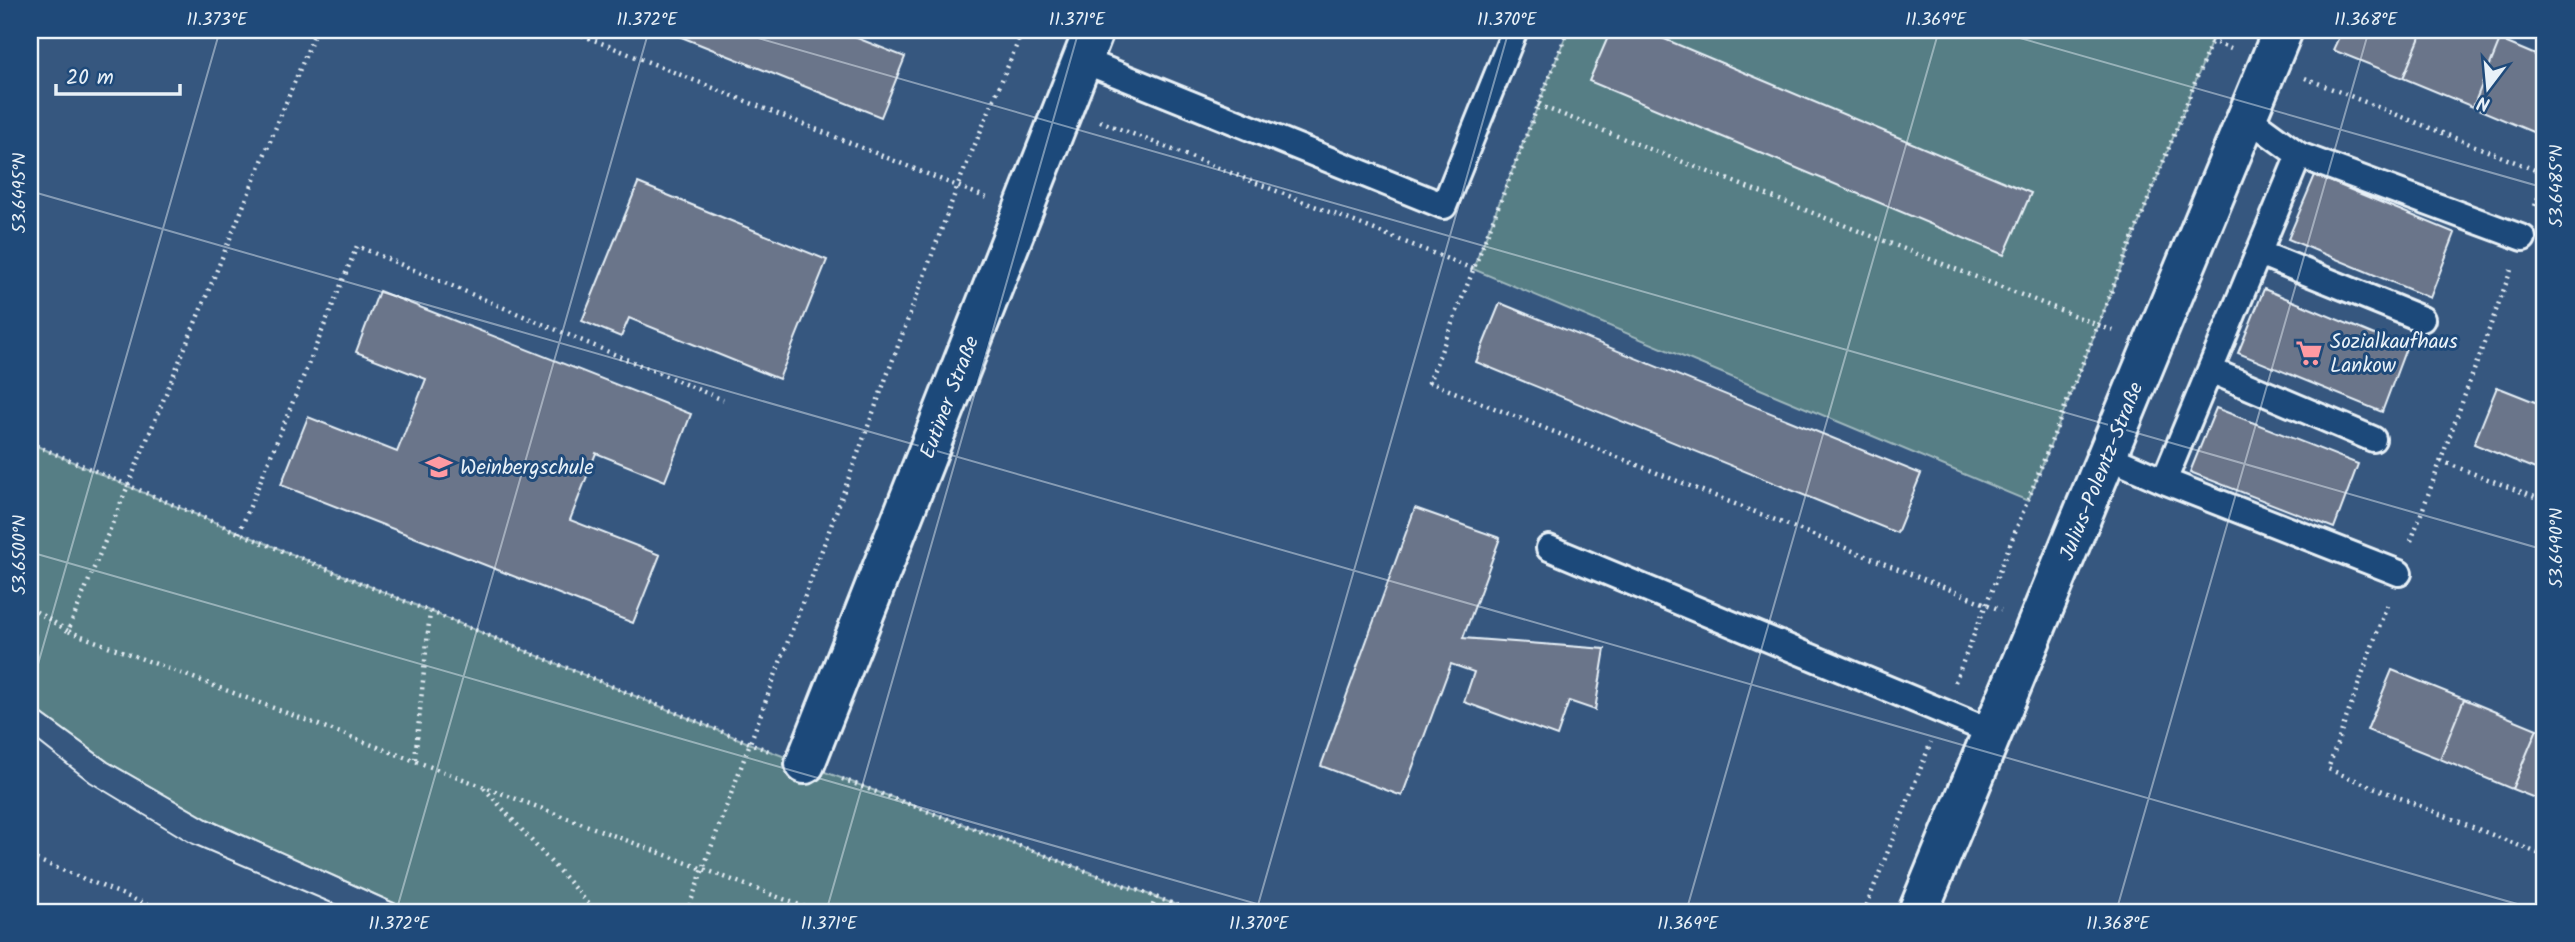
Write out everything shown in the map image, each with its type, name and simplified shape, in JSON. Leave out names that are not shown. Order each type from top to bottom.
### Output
[{"type":"street","name":"Julius-Polentz-Straße","points":[[1918,912],[2283,30]]},
{"type":"street","name":"Eutiner Straße","points":[[805,764],[1088,45]]},
{"type":"lane","points":[[1088,45],[1444,206],[1515,30]]},
{"type":"lane","points":[[2247,117],[2299,155],[2523,239]]},
{"type":"lane","points":[[2164,481],[2299,155]]},
{"type":"lane","points":[[2259,253],[2423,319]]},
{"type":"lane","points":[[2210,370],[2373,439]]},
{"type":"lane","points":[[2107,456],[2399,573]]},
{"type":"lane","points":[[1549,548],[1992,732]]},
{"type":"path","points":[[68,631],[316,30]]},
{"type":"path","points":[[569,30],[958,185],[1021,213]]},
{"type":"path","points":[[687,912],[958,185],[1023,30]]},
{"type":"path","points":[[1569,30],[1429,382],[2038,625]]},
{"type":"path","points":[[2184,30],[2545,176],[2328,769],[2545,856]]},
{"type":"path","points":[[1864,912],[2216,30]]},
{"type":"path","points":[[1538,105],[2152,346]]},
{"type":"path","points":[[1064,107],[1473,269]]},
{"type":"path","points":[[239,533],[357,246],[723,400]]},
{"type":"path","points":[[30,443],[239,533],[751,744],[1195,912]]},
{"type":"path","points":[[2441,461],[2545,502]]},
{"type":"path","points":[[30,608],[68,631],[818,912]]},
{"type":"path","points":[[415,759],[430,612]]},
{"type":"path","points":[[482,786],[596,912]]},
{"type":"path","points":[[30,857],[166,912]]},
{"type":"path","points":[[1150,912],[1156,898]]},
{"type":"green space","points":[[1568,30],[2216,30],[2028,501],[1473,269]]},
{"type":"green space","points":[[30,443],[127,486],[751,744],[1195,912],[414,912],[207,819],[108,762],[30,705]]},
{"type":"building","points":[[664,30],[837,30],[905,57],[881,117]]},
{"type":"building","points":[[1611,30],[1643,30],[2031,193],[2004,255],[1589,81]]},
{"type":"building","points":[[2342,30],[2423,30],[2403,78],[2333,50]]},
{"type":"building","points":[[2423,30],[2475,30],[2500,40],[2473,107],[2403,78]]},
{"type":"building","points":[[2500,40],[2545,59],[2545,128],[2542,136],[2473,107]]},
{"type":"building","points":[[2315,175],[2455,233],[2430,298],[2288,239]]},
{"type":"building","points":[[638,183],[827,260],[779,379],[629,318],[621,337],[582,321]]},
{"type":"building","points":[[2264,289],[2406,348],[2382,412],[2238,353]]},
{"type":"building","name":"Weinbergschule","points":[[379,291],[691,414],[665,481],[596,453],[570,520],[660,555],[633,623],[281,485],[308,417],[397,452],[426,379],[356,352]]},
{"type":"building","points":[[1500,303],[1921,474],[1897,533],[1476,362]]},
{"type":"building","points":[[2497,387],[2545,406],[2545,473],[2474,444]]},
{"type":"building","points":[[2216,408],[2358,464],[2334,528],[2190,472]]},
{"type":"building","points":[[1415,508],[1500,538],[1463,638],[1605,649],[1595,710],[1569,701],[1557,736],[1464,702],[1474,672],[1451,664],[1402,796],[1321,766]]},
{"type":"building","points":[[2392,670],[2464,699],[2440,759],[2367,730]]},
{"type":"building","points":[[2464,699],[2537,729],[2512,789],[2440,759]]},
{"type":"building","points":[[2537,729],[2545,732],[2545,802],[2512,789]]},
{"type":"tram line","points":[[30,705],[108,762],[207,819],[414,912]]},
{"type":"tram line","points":[[30,735],[90,782],[191,843],[353,912]]},
{"type":"place","name":"Sozialkaufhaus Lankow","points":[[2309,353]]},
{"type":"place","name":"Weinbergschule","points":[[439,467]]}]
